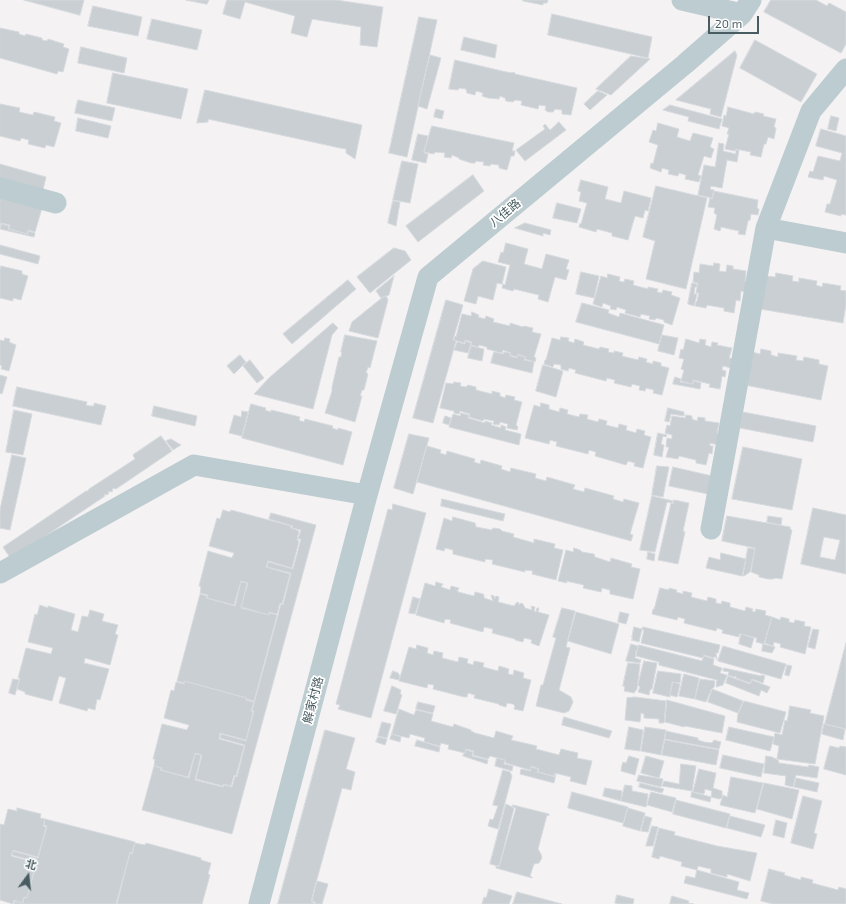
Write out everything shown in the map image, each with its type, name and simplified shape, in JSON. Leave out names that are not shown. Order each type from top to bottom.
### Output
[{"type":"street","points":[[682,0],[746,7]]},
{"type":"street","name":"八佳路","points":[[367,495],[428,277],[685,64],[746,7]]},
{"type":"street","points":[[711,530],[766,228],[811,111],[846,69]]},
{"type":"street","points":[[0,188],[56,203]]},
{"type":"street","points":[[766,228],[846,243]]},
{"type":"street","points":[[0,573],[194,464],[367,495]]},
{"type":"street","name":"解家村路","points":[[259,904],[367,495]]},
{"type":"building","points":[[24,0],[84,0],[80,15]]},
{"type":"building","points":[[186,0],[209,0],[207,4]]},
{"type":"building","points":[[227,0],[336,0],[383,7],[377,47],[360,45],[361,27],[312,19],[307,37],[291,33],[295,16],[245,2],[240,19],[223,14]]},
{"type":"building","points":[[523,0],[548,0],[547,3],[543,3],[543,5]]},
{"type":"building","points":[[771,0],[816,0],[827,6],[829,3],[846,12],[846,44],[841,53],[764,12]]},
{"type":"building","points":[[93,6],[142,17],[138,36],[88,26]]},
{"type":"building","points":[[552,14],[652,37],[648,58],[548,35]]},
{"type":"building","points":[[419,17],[437,20],[407,157],[389,153]]},
{"type":"building","points":[[152,19],[202,30],[197,50],[147,39]]},
{"type":"building","points":[[0,28],[19,32],[19,34],[25,36],[26,34],[42,38],[42,40],[47,41],[48,39],[64,44],[63,47],[69,49],[63,72],[58,71],[57,74],[0,58]]},
{"type":"building","points":[[464,37],[497,45],[495,58],[461,50]]},
{"type":"building","points":[[755,40],[817,74],[801,102],[740,68]]},
{"type":"building","points":[[81,47],[127,58],[124,73],[78,63]]},
{"type":"building","points":[[735,51],[737,55],[721,117],[710,114],[711,109],[676,100]]},
{"type":"building","points":[[430,55],[441,58],[427,109],[418,106]]},
{"type":"building","points":[[631,56],[650,59],[611,95],[596,89]]},
{"type":"building","points":[[455,60],[502,71],[514,72],[515,74],[577,88],[571,115],[562,114],[562,110],[555,109],[553,112],[548,112],[545,110],[546,106],[539,105],[538,109],[521,105],[522,101],[506,101],[505,98],[500,96],[499,99],[488,98],[482,96],[483,93],[476,91],[475,95],[467,93],[466,89],[449,89]]},
{"type":"building","points":[[113,73],[188,89],[181,119],[107,103]]},
{"type":"building","points":[[205,90],[362,125],[355,159],[346,153],[346,149],[208,119],[208,122],[197,123]]},
{"type":"building","points":[[598,91],[607,95],[590,110],[584,104]]},
{"type":"building","points":[[78,100],[115,108],[112,121],[75,113]]},
{"type":"building","points":[[0,104],[20,108],[19,112],[33,115],[34,112],[55,117],[54,121],[61,123],[54,147],[46,145],[45,148],[28,144],[29,140],[21,138],[20,141],[0,136]]},
{"type":"building","points":[[670,105],[722,119],[719,129],[688,121],[689,117],[663,110]]},
{"type":"building","points":[[728,107],[754,114],[755,112],[764,114],[763,116],[776,119],[774,139],[768,137],[766,144],[764,144],[761,157],[750,155],[751,152],[736,149],[735,151],[725,149],[729,128],[722,126],[724,115],[726,116]]},
{"type":"building","points":[[436,109],[444,111],[442,119],[434,117]]},
{"type":"building","points":[[831,116],[839,118],[836,131],[828,129]]},
{"type":"building","points":[[78,118],[111,126],[108,138],[76,131]]},
{"type":"building","points":[[559,122],[566,130],[525,161],[516,150],[545,129],[543,126],[545,124],[550,130]]},
{"type":"building","points":[[658,123],[679,129],[677,137],[690,141],[693,133],[713,138],[710,147],[714,149],[711,158],[704,156],[698,175],[701,176],[699,182],[685,179],[686,175],[679,173],[678,176],[668,174],[669,170],[662,168],[661,172],[650,168],[651,163],[653,164],[658,145],[649,142],[653,130],[656,131]]},
{"type":"building","points":[[432,126],[514,143],[512,151],[515,151],[514,156],[511,156],[507,170],[499,168],[499,165],[483,165],[484,162],[476,161],[475,163],[471,163],[452,155],[451,158],[444,157],[445,153],[435,152],[434,154],[424,152]]},
{"type":"building","points":[[821,129],[846,136],[846,215],[841,214],[841,216],[825,212],[827,204],[830,204],[837,180],[824,176],[823,180],[808,177],[810,171],[813,172],[818,156],[840,161],[842,153],[816,146]]},
{"type":"building","points":[[418,134],[428,136],[424,153],[428,154],[426,163],[412,160]]},
{"type":"building","points":[[719,143],[724,144],[723,151],[736,154],[736,150],[739,150],[737,162],[727,160],[722,188],[711,186],[710,189],[714,190],[712,198],[698,195],[704,165],[715,167]]},
{"type":"building","points":[[402,161],[418,164],[410,203],[393,200]]},
{"type":"building","points":[[0,164],[46,177],[43,190],[0,179]]},
{"type":"building","points":[[473,175],[484,191],[418,242],[406,226]]},
{"type":"building","points":[[581,180],[608,187],[605,199],[621,203],[624,191],[651,198],[648,211],[645,210],[643,218],[635,216],[628,240],[612,236],[612,233],[597,229],[596,232],[579,227],[587,203],[579,201],[581,192],[578,191]]},
{"type":"building","points":[[656,186],[707,198],[686,289],[646,279],[655,241],[643,237]]},
{"type":"building","points":[[714,191],[758,200],[758,215],[751,214],[745,235],[738,234],[739,231],[721,227],[720,231],[714,229],[717,215],[714,213],[715,208],[708,207],[710,198],[712,199]]},
{"type":"building","points":[[0,196],[42,208],[35,232],[28,230],[27,234],[9,229],[10,225],[1,223],[0,226]]},
{"type":"building","points":[[393,201],[400,202],[396,226],[388,223]]},
{"type":"building","points":[[557,203],[581,209],[577,223],[553,218]]},
{"type":"building","points":[[525,223],[551,230],[550,235],[543,233],[543,236],[515,228]]},
{"type":"building","points":[[2,224],[9,226],[8,229],[28,234],[28,231],[35,233],[34,237],[0,229]]},
{"type":"building","points":[[506,243],[528,249],[524,264],[542,269],[546,254],[569,260],[566,269],[569,270],[566,280],[555,277],[548,302],[538,299],[539,295],[514,289],[513,291],[502,288],[503,284],[505,285],[510,265],[498,262]]},
{"type":"building","points":[[0,245],[40,256],[38,264],[0,254]]},
{"type":"building","points":[[394,248],[405,251],[411,260],[370,293],[357,277]]},
{"type":"building","points":[[483,261],[506,267],[502,284],[497,283],[493,300],[478,296],[476,304],[464,301],[473,269]]},
{"type":"building","points":[[714,263],[720,264],[719,271],[726,272],[727,265],[733,266],[733,269],[746,271],[745,282],[747,282],[745,292],[741,291],[740,301],[736,300],[734,313],[724,311],[724,308],[707,305],[706,308],[695,306],[699,293],[696,293],[698,283],[693,282],[694,272],[699,273],[700,264],[713,266]]},
{"type":"building","points":[[1,266],[22,271],[22,274],[28,276],[21,300],[13,298],[13,301],[0,298]]},
{"type":"building","points":[[581,272],[599,276],[594,298],[576,294]]},
{"type":"building","points":[[776,273],[793,276],[792,281],[799,282],[799,278],[817,281],[816,285],[822,287],[823,283],[841,286],[840,290],[846,291],[846,304],[843,323],[760,309],[766,276],[775,277]]},
{"type":"building","points":[[608,274],[620,277],[619,281],[624,282],[625,279],[634,281],[633,285],[648,289],[648,287],[658,289],[657,292],[662,293],[663,290],[672,292],[671,295],[680,298],[672,325],[664,322],[664,320],[656,318],[655,320],[649,319],[650,316],[641,314],[640,317],[625,313],[626,310],[617,307],[616,310],[610,309],[611,306],[603,303],[602,307],[593,304],[601,276],[607,278]]},
{"type":"building","points":[[394,276],[389,295],[381,298],[376,291]]},
{"type":"building","points":[[348,280],[356,289],[292,344],[283,334]]},
{"type":"building","points":[[692,283],[697,284],[694,294],[697,294],[694,306],[688,304]]},
{"type":"building","points":[[386,296],[388,300],[378,338],[349,331],[352,322]]},
{"type":"building","points":[[446,300],[463,305],[453,340],[456,341],[433,423],[413,418]]},
{"type":"building","points":[[582,303],[609,310],[608,313],[619,317],[620,313],[664,325],[659,344],[576,322]]},
{"type":"building","points":[[472,312],[479,315],[478,317],[485,319],[486,316],[494,319],[493,322],[510,326],[510,323],[533,328],[532,332],[541,334],[534,357],[536,358],[535,362],[525,359],[526,357],[518,354],[517,357],[510,355],[511,353],[503,350],[502,353],[487,349],[487,347],[471,345],[472,342],[465,340],[464,343],[454,340],[462,314],[471,316]]},
{"type":"building","points":[[333,323],[338,328],[332,335],[313,409],[254,394],[269,378]]},
{"type":"building","points":[[345,335],[377,341],[370,368],[368,367],[366,373],[368,374],[364,390],[362,390],[360,396],[362,396],[355,422],[325,413],[332,391],[339,357],[341,357]]},
{"type":"building","points":[[662,335],[678,338],[674,355],[658,351]]},
{"type":"building","points":[[561,337],[569,338],[568,341],[574,343],[575,339],[584,342],[583,345],[599,349],[600,347],[609,349],[608,352],[614,353],[614,351],[623,353],[622,356],[638,360],[639,357],[647,359],[646,362],[653,364],[653,361],[661,363],[661,366],[669,368],[662,395],[653,393],[654,390],[646,388],[645,391],[639,390],[640,386],[632,384],[631,387],[614,383],[615,380],[607,378],[606,381],[575,373],[576,370],[569,368],[568,371],[561,369],[561,365],[554,364],[553,367],[544,364],[552,338],[560,340]]},
{"type":"building","points":[[5,338],[10,339],[9,342],[16,345],[9,371],[1,369],[2,366],[0,365],[0,340],[4,341]]},
{"type":"building","points":[[686,339],[699,343],[700,339],[706,340],[705,345],[711,347],[712,342],[718,343],[717,345],[732,348],[729,358],[733,359],[731,368],[723,366],[722,370],[726,371],[725,377],[722,376],[720,389],[709,387],[710,384],[693,380],[692,384],[681,381],[684,370],[681,369],[684,359],[679,358],[681,349],[683,350]]},
{"type":"building","points":[[465,341],[471,343],[468,353],[454,350],[457,342],[465,344]]},
{"type":"building","points":[[471,346],[484,349],[482,361],[468,358]]},
{"type":"building","points":[[761,349],[771,351],[771,355],[778,357],[778,353],[797,356],[796,360],[803,361],[804,357],[819,360],[819,364],[828,366],[821,400],[745,385],[752,352],[760,354]]},
{"type":"building","points":[[494,352],[503,354],[504,352],[510,353],[510,356],[517,358],[518,355],[525,357],[524,360],[534,362],[532,373],[491,363]]},
{"type":"building","points":[[240,355],[246,362],[234,374],[227,366]]},
{"type":"building","points":[[250,360],[264,378],[257,383],[243,366]]},
{"type":"building","points":[[543,365],[563,371],[556,397],[536,391]]},
{"type":"building","points":[[0,375],[7,377],[2,394],[0,393]]},
{"type":"building","points":[[675,377],[681,379],[680,382],[693,384],[693,381],[701,383],[700,389],[673,384]]},
{"type":"building","points":[[454,382],[461,383],[460,386],[466,387],[468,385],[476,387],[476,390],[492,394],[492,391],[500,393],[500,396],[505,398],[506,395],[515,397],[514,400],[522,402],[516,425],[518,427],[517,430],[507,428],[508,424],[500,422],[499,425],[493,424],[494,421],[484,419],[483,421],[469,417],[470,414],[460,411],[459,414],[454,413],[454,411],[440,408],[446,383],[453,384]]},
{"type":"building","points":[[17,387],[87,402],[86,405],[90,406],[94,406],[94,403],[106,406],[101,425],[13,406]]},
{"type":"building","points":[[541,403],[549,405],[549,409],[559,412],[560,408],[568,410],[567,414],[579,417],[580,414],[588,415],[587,419],[598,422],[599,419],[607,421],[606,425],[618,428],[619,424],[627,426],[626,430],[636,433],[637,429],[645,431],[644,435],[651,437],[643,468],[634,466],[635,463],[628,461],[626,465],[595,456],[596,452],[589,450],[588,454],[556,446],[557,442],[550,440],[549,444],[525,438],[534,405],[540,407]]},
{"type":"building","points":[[251,404],[266,408],[265,410],[271,412],[271,410],[300,417],[299,420],[304,422],[305,419],[333,426],[332,428],[338,430],[338,428],[352,432],[343,465],[242,438]]},
{"type":"building","points":[[154,406],[197,416],[195,426],[152,416]]},
{"type":"building","points":[[668,408],[684,412],[684,416],[671,414],[669,422],[665,421]]},
{"type":"building","points":[[14,410],[32,414],[23,455],[6,452]]},
{"type":"building","points":[[242,411],[248,412],[242,436],[229,433],[234,415],[241,417]]},
{"type":"building","points":[[743,412],[816,426],[813,442],[740,428]]},
{"type":"building","points":[[461,413],[469,415],[468,418],[485,423],[485,421],[492,423],[491,425],[501,428],[501,425],[506,427],[505,430],[521,434],[519,445],[449,427],[453,414],[460,416]]},
{"type":"building","points":[[686,415],[692,416],[692,419],[697,421],[698,417],[705,418],[705,421],[719,423],[717,433],[720,434],[718,445],[710,443],[710,446],[713,446],[712,454],[709,453],[706,465],[696,463],[696,460],[679,456],[678,459],[666,457],[669,447],[666,447],[667,438],[672,439],[672,435],[665,433],[667,425],[670,426],[672,416],[685,418]]},
{"type":"building","points":[[445,416],[451,418],[449,425],[443,423]]},
{"type":"building","points":[[658,433],[667,435],[666,437],[663,436],[661,444],[664,445],[662,457],[654,455]]},
{"type":"building","points":[[409,434],[429,438],[413,494],[394,488]]},
{"type":"building","points":[[161,436],[172,451],[116,489],[113,488],[112,492],[108,491],[109,493],[107,495],[104,494],[105,496],[11,559],[3,547],[135,459],[133,455]]},
{"type":"building","points":[[171,439],[181,445],[173,450],[166,441]]},
{"type":"building","points":[[427,446],[441,450],[440,453],[446,455],[447,451],[475,459],[474,462],[480,464],[481,460],[502,466],[501,469],[510,472],[511,468],[536,474],[535,478],[546,481],[547,477],[575,485],[573,489],[584,492],[585,488],[614,496],[613,499],[623,502],[624,499],[639,503],[630,534],[633,535],[631,541],[417,482]]},
{"type":"building","points":[[743,447],[802,459],[792,510],[732,499]]},
{"type":"building","points":[[12,455],[26,458],[10,530],[0,528],[0,510]]},
{"type":"building","points":[[657,466],[669,467],[663,497],[652,495]]},
{"type":"building","points":[[673,467],[712,476],[708,494],[669,486]]},
{"type":"building","points":[[652,496],[673,501],[672,503],[667,502],[655,552],[640,550]]},
{"type":"building","points":[[442,499],[505,514],[503,521],[441,506]]},
{"type":"building","points":[[674,500],[689,503],[683,531],[685,532],[678,564],[658,560],[671,503],[673,504]]},
{"type":"building","points":[[393,504],[426,513],[371,718],[338,709],[340,705],[336,704],[388,509],[392,510]]},
{"type":"building","points":[[813,508],[846,515],[846,574],[801,564]]},
{"type":"building","points":[[223,510],[230,512],[231,510],[291,526],[291,528],[299,531],[297,540],[299,541],[292,568],[268,561],[266,567],[290,574],[282,604],[280,603],[277,614],[269,612],[269,615],[241,607],[248,583],[241,581],[234,605],[207,598],[208,595],[200,593],[201,587],[199,586],[208,551],[232,558],[234,553],[209,546],[217,518],[220,519]]},
{"type":"building","points":[[271,513],[316,525],[232,834],[142,810],[154,766],[161,768],[160,770],[189,778],[195,754],[201,755],[195,780],[223,787],[224,785],[232,787],[235,776],[237,777],[245,745],[220,738],[221,734],[246,741],[254,711],[252,711],[291,573],[267,567],[268,562],[293,569],[301,539],[298,539],[301,530],[269,519]]},
{"type":"building","points":[[727,516],[790,527],[792,530],[782,579],[768,579],[759,577],[759,575],[751,572],[755,548],[722,541]]},
{"type":"building","points":[[768,516],[782,518],[781,525],[767,522]]},
{"type":"building","points":[[453,517],[475,523],[476,527],[492,530],[493,528],[500,529],[502,531],[514,534],[513,537],[534,543],[534,539],[555,544],[554,548],[563,550],[556,580],[532,574],[533,571],[525,570],[525,572],[492,564],[493,560],[485,559],[485,562],[453,554],[453,550],[445,548],[444,551],[436,549],[444,518],[452,521]]},
{"type":"building","points":[[824,537],[840,540],[835,560],[820,557]]},
{"type":"building","points":[[574,548],[582,552],[594,554],[595,557],[610,562],[611,558],[632,564],[631,567],[640,569],[633,599],[610,594],[610,590],[602,588],[601,592],[583,588],[584,585],[566,581],[567,583],[558,581],[566,550],[573,552]]},
{"type":"building","points":[[748,548],[755,549],[750,572],[743,576]]},
{"type":"building","points":[[648,552],[655,554],[654,561],[647,559]]},
{"type":"building","points":[[721,553],[746,559],[742,576],[706,568],[709,557],[720,560]]},
{"type":"building","points":[[241,582],[247,583],[241,608],[269,615],[270,613],[277,615],[254,701],[184,681],[184,683],[177,681],[200,594],[207,596],[206,598],[235,606]]},
{"type":"building","points":[[436,582],[443,584],[441,587],[450,590],[451,586],[459,588],[457,591],[458,590],[458,592],[474,596],[475,592],[483,594],[484,598],[493,601],[491,595],[494,596],[495,599],[496,596],[499,597],[498,602],[514,606],[517,602],[519,605],[521,603],[525,608],[532,610],[531,606],[535,607],[534,611],[536,612],[537,608],[539,608],[538,612],[549,615],[539,646],[531,643],[532,640],[529,639],[524,638],[523,642],[492,633],[493,629],[484,627],[483,632],[450,623],[451,620],[445,619],[444,623],[416,615],[425,583],[435,586]]},
{"type":"building","points":[[660,588],[677,590],[676,592],[683,594],[683,591],[692,593],[691,597],[707,601],[708,597],[716,599],[716,603],[721,604],[722,601],[730,603],[730,607],[745,611],[746,607],[753,609],[752,611],[755,612],[756,609],[766,611],[765,615],[772,617],[764,644],[756,642],[757,638],[741,634],[739,634],[739,637],[722,633],[723,630],[717,628],[716,631],[684,623],[685,619],[678,617],[677,620],[652,614]]},
{"type":"building","points":[[413,597],[420,599],[415,614],[409,613]]},
{"type":"building","points":[[40,605],[75,614],[71,630],[78,632],[82,616],[88,617],[90,610],[104,614],[102,621],[118,625],[115,634],[118,635],[110,665],[85,658],[84,663],[109,669],[100,700],[97,699],[95,710],[88,708],[87,711],[59,703],[66,678],[59,676],[52,701],[25,694],[25,692],[17,689],[20,678],[18,678],[26,648],[51,654],[53,648],[28,642],[35,614],[37,615]]},
{"type":"building","points":[[562,608],[575,611],[566,647],[570,648],[559,690],[571,697],[573,702],[569,711],[564,713],[536,706],[556,638],[553,637]]},
{"type":"building","points":[[576,612],[619,624],[611,654],[568,641]]},
{"type":"building","points":[[620,612],[629,614],[626,624],[618,622]]},
{"type":"building","points":[[772,617],[780,620],[781,617],[789,619],[789,622],[794,623],[795,620],[805,622],[804,626],[811,627],[805,654],[780,647],[781,644],[774,642],[773,646],[765,643]]},
{"type":"building","points":[[634,627],[642,629],[639,642],[631,640],[633,639]]},
{"type":"building","points":[[643,627],[720,645],[718,653],[716,653],[717,660],[715,656],[714,658],[704,655],[703,658],[641,643],[644,630],[642,630]]},
{"type":"building","points":[[813,629],[819,630],[815,649],[808,647]]},
{"type":"building","points":[[741,634],[754,638],[751,648],[739,644]]},
{"type":"building","points":[[846,643],[846,729],[825,724]]},
{"type":"building","points":[[631,644],[638,646],[637,651],[635,651],[635,658],[641,660],[640,663],[626,661]]},
{"type":"building","points":[[763,644],[775,647],[772,653],[762,651]]},
{"type":"building","points":[[417,645],[428,648],[427,653],[433,655],[434,651],[443,653],[442,658],[458,662],[459,657],[468,659],[467,663],[473,665],[474,661],[484,663],[483,667],[498,671],[499,666],[509,669],[508,674],[513,675],[514,670],[524,673],[523,678],[531,680],[523,711],[514,709],[515,706],[513,704],[507,703],[506,707],[474,698],[475,695],[468,693],[467,697],[464,697],[433,689],[434,685],[428,684],[427,688],[399,681],[409,647],[416,649]]},
{"type":"building","points":[[639,645],[702,661],[704,656],[714,659],[713,665],[722,668],[720,673],[727,675],[723,685],[716,687],[717,680],[659,665],[659,662],[636,656]]},
{"type":"building","points":[[723,646],[786,664],[781,679],[718,661]]},
{"type":"building","points":[[644,661],[657,663],[652,689],[650,690],[649,695],[638,692],[640,687],[638,685]]},
{"type":"building","points":[[628,663],[640,664],[637,689],[634,693],[624,691],[625,687],[623,686]]},
{"type":"building","points":[[787,665],[792,666],[789,676],[785,675]]},
{"type":"building","points":[[724,668],[765,676],[763,683],[752,679],[750,683],[736,678],[736,676],[734,677],[728,675],[729,672],[723,671]]},
{"type":"building","points":[[393,671],[398,673],[400,676],[399,680],[390,678]]},
{"type":"building","points":[[658,671],[681,674],[680,683],[672,682],[670,697],[653,693]]},
{"type":"building","points":[[684,674],[699,678],[695,699],[679,696]]},
{"type":"building","points":[[728,676],[750,684],[752,680],[770,687],[767,693],[761,690],[759,696],[726,683]]},
{"type":"building","points":[[13,679],[19,680],[15,695],[9,693]]},
{"type":"building","points":[[700,679],[715,681],[714,687],[711,690],[706,702],[695,699]]},
{"type":"building","points":[[185,681],[246,698],[246,700],[254,702],[246,740],[220,733],[219,739],[244,746],[236,776],[234,775],[231,786],[223,784],[223,786],[196,779],[202,755],[195,753],[188,777],[161,770],[162,768],[154,766],[155,759],[153,759],[162,724],[187,730],[189,725],[164,718],[171,690],[174,691],[176,682],[184,684]]},
{"type":"building","points":[[673,682],[680,684],[677,697],[670,695]]},
{"type":"building","points":[[392,686],[401,690],[400,694],[402,695],[396,714],[384,711]]},
{"type":"building","points":[[712,689],[743,701],[738,713],[708,702]]},
{"type":"building","points":[[635,697],[666,701],[664,723],[659,723],[659,719],[644,718],[644,714],[641,713],[640,722],[625,720],[627,698]]},
{"type":"building","points":[[667,700],[725,716],[722,733],[684,727],[665,722]]},
{"type":"building","points":[[744,701],[786,712],[780,733],[737,722],[738,714]]},
{"type":"building","points":[[418,702],[435,706],[433,713],[416,709]]},
{"type":"building","points":[[790,706],[811,710],[810,713],[824,716],[815,764],[777,759],[779,746],[773,744],[775,733],[782,735]]},
{"type":"building","points":[[399,709],[414,715],[416,710],[433,714],[431,721],[453,727],[454,724],[475,733],[494,738],[496,731],[513,736],[511,740],[537,746],[536,749],[559,755],[561,749],[578,753],[577,758],[592,761],[586,785],[570,781],[571,777],[555,773],[554,776],[538,772],[539,769],[532,766],[530,770],[506,763],[505,760],[490,756],[488,759],[473,755],[474,751],[466,749],[465,753],[448,749],[449,745],[441,743],[440,746],[424,742],[425,738],[410,734],[409,738],[392,734]]},
{"type":"building","points":[[564,717],[612,731],[609,738],[562,725]]},
{"type":"building","points":[[382,722],[391,724],[387,738],[378,736]]},
{"type":"building","points":[[824,724],[845,729],[843,740],[822,734]]},
{"type":"building","points":[[629,727],[643,730],[640,751],[625,749]]},
{"type":"building","points":[[645,727],[666,730],[661,755],[641,751]]},
{"type":"building","points":[[729,727],[774,737],[770,751],[726,740]]},
{"type":"building","points":[[325,730],[355,738],[346,769],[355,772],[351,790],[342,788],[311,901],[314,904],[278,904]]},
{"type":"building","points":[[666,731],[698,738],[698,740],[704,742],[712,743],[714,740],[721,742],[719,749],[665,739]]},
{"type":"building","points":[[392,734],[401,737],[400,742],[390,739]]},
{"type":"building","points":[[378,737],[387,739],[385,745],[376,742]]},
{"type":"building","points":[[417,740],[440,747],[439,752],[415,746]]},
{"type":"building","points":[[665,740],[719,750],[716,765],[662,755]]},
{"type":"building","points":[[830,746],[839,748],[840,746],[846,747],[846,775],[824,769]]},
{"type":"building","points":[[466,750],[473,752],[472,756],[488,760],[487,764],[463,756]]},
{"type":"building","points":[[723,755],[764,764],[761,777],[720,768]]},
{"type":"building","points":[[629,756],[639,759],[635,775],[621,771],[623,762],[626,763]]},
{"type":"building","points":[[646,756],[664,761],[659,778],[641,773]]},
{"type":"building","points":[[766,756],[778,760],[779,763],[819,767],[817,778],[796,775],[793,787],[785,785],[786,776],[764,773]]},
{"type":"building","points":[[497,758],[505,760],[504,764],[513,766],[512,771],[495,766]]},
{"type":"building","points":[[681,764],[696,766],[692,791],[662,786],[664,781],[679,784]]},
{"type":"building","points":[[531,767],[538,769],[537,772],[555,777],[556,774],[554,783],[520,774],[521,769],[530,771]]},
{"type":"building","points":[[699,769],[716,773],[713,788],[722,791],[722,798],[719,799],[711,797],[712,791],[705,789],[704,794],[693,792]]},
{"type":"building","points":[[503,770],[510,772],[512,776],[498,829],[488,826],[490,819],[493,820],[498,806],[493,805]]},
{"type":"building","points":[[639,775],[663,779],[661,787],[637,781]]},
{"type":"building","points":[[731,777],[763,783],[755,813],[720,805],[723,795],[727,797]]},
{"type":"building","points":[[796,778],[819,783],[817,792],[794,787]]},
{"type":"building","points":[[640,783],[664,789],[662,793],[639,787]]},
{"type":"building","points":[[764,783],[799,790],[792,819],[757,809]]},
{"type":"building","points":[[625,785],[632,786],[632,791],[648,794],[646,807],[621,801]]},
{"type":"building","points":[[605,788],[622,791],[621,801],[603,796]]},
{"type":"building","points":[[572,792],[628,807],[623,823],[568,808]]},
{"type":"building","points":[[651,792],[676,798],[672,812],[647,805]]},
{"type":"building","points":[[692,792],[711,797],[710,802],[691,797]]},
{"type":"building","points":[[803,796],[822,801],[814,833],[817,834],[813,849],[791,843]]},
{"type":"building","points":[[676,800],[730,814],[726,828],[673,814]]},
{"type":"building","points":[[506,804],[514,808],[499,866],[490,864]]},
{"type":"building","points":[[513,805],[549,814],[549,816],[547,815],[538,849],[542,858],[539,863],[534,864],[530,876],[532,878],[496,868],[496,866],[499,867],[516,808],[512,807]]},
{"type":"building","points":[[17,808],[41,814],[40,818],[45,819],[43,826],[46,827],[38,857],[13,850],[11,856],[36,863],[27,898],[24,897],[22,903],[14,900],[13,904],[0,900],[0,824],[4,825],[8,809],[17,811]]},
{"type":"building","points":[[628,808],[645,813],[640,831],[623,826]]},
{"type":"building","points":[[645,816],[652,818],[648,832],[641,831]]},
{"type":"building","points":[[730,816],[765,825],[761,837],[727,828]]},
{"type":"building","points":[[45,819],[135,842],[132,853],[130,852],[116,904],[14,904],[15,901],[23,903],[24,898],[27,898],[37,862],[12,855],[13,851],[38,858],[47,826],[44,825]]},
{"type":"building","points":[[776,820],[787,823],[784,838],[773,835]]},
{"type":"building","points":[[652,826],[658,827],[653,846],[646,846]]},
{"type":"building","points":[[659,828],[675,832],[674,835],[717,846],[757,853],[750,881],[727,874],[727,877],[711,873],[711,869],[698,866],[697,870],[681,866],[682,862],[660,856],[659,859],[652,857]]},
{"type":"building","points":[[135,843],[145,845],[146,843],[201,858],[201,860],[211,863],[208,874],[210,875],[202,904],[117,904],[130,853],[132,854]]},
{"type":"building","points":[[769,869],[785,873],[784,875],[801,880],[801,877],[813,880],[812,883],[838,890],[839,887],[846,889],[846,904],[773,904],[761,901]]},
{"type":"building","points":[[697,870],[739,882],[737,890],[749,893],[747,899],[684,883],[686,876],[695,878]]},
{"type":"building","points":[[317,881],[328,884],[322,904],[315,904],[315,902],[312,901]]},
{"type":"building","points":[[489,889],[512,896],[509,904],[482,904]]},
{"type":"building","points":[[517,892],[562,904],[513,904]]},
{"type":"building","points":[[617,895],[634,899],[633,904],[615,903]]},
{"type":"building","points":[[672,896],[689,901],[688,903],[694,904],[670,904]]}]
